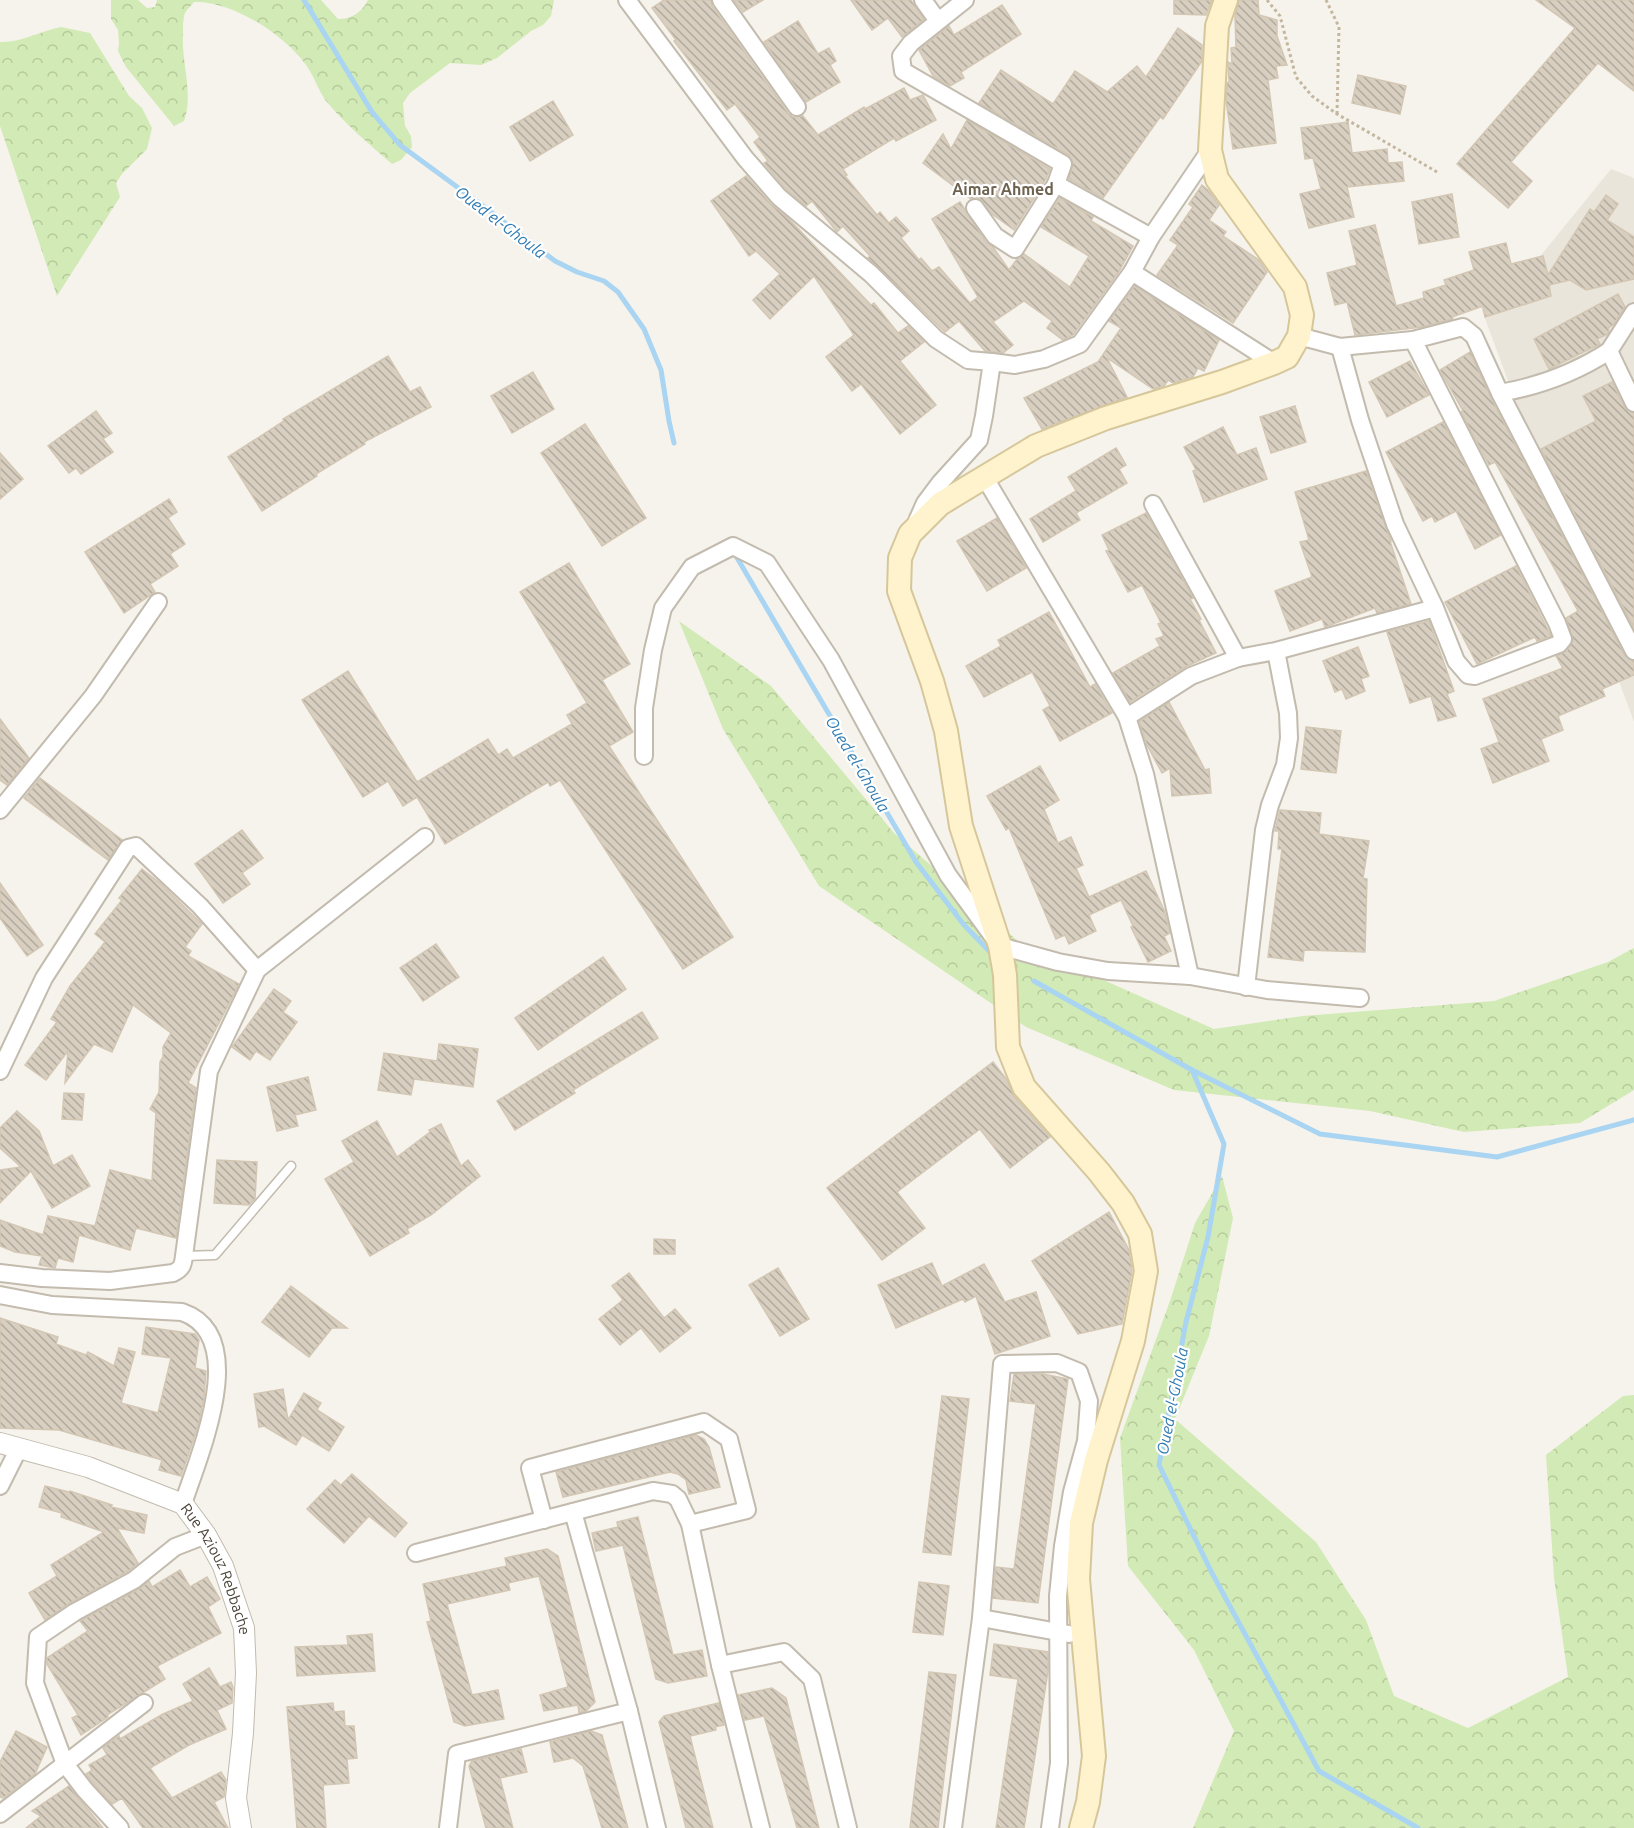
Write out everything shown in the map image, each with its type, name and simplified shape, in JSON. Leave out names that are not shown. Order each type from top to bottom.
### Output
[{"type":"main road","points":[[1081,1828],[1088,1802],[1094,1756],[1078,1580],[1081,1523],[1096,1460],[1133,1341],[1146,1271],[1140,1234],[1123,1203],[1099,1172],[1024,1087],[1008,1047],[1005,975],[1000,946],[961,826],[946,731],[932,681],[899,591],[900,558],[910,534],[940,504],[1036,446],[1096,422],[1222,382],[1287,357],[1299,336],[1302,315],[1295,287],[1217,179],[1210,150],[1217,26],[1226,0]]},
{"type":"street","points":[[627,0],[745,158],[780,197],[871,274],[936,339],[968,360],[1015,366],[1044,359],[1080,344],[1132,272],[1152,237],[1210,150]]},
{"type":"street","points":[[721,0],[797,107]]},
{"type":"street","points":[[923,0],[938,21]]},
{"type":"street","points":[[965,0],[911,43],[901,56],[903,71],[1063,164],[1056,184],[1015,249],[994,236],[975,208]]},
{"type":"street","points":[[1056,184],[1152,237]]},
{"type":"street","points":[[1132,272],[1274,363]]},
{"type":"street","points":[[1500,393],[1530,388],[1584,367],[1609,351],[1634,312]]},
{"type":"street","points":[[1299,336],[1340,347],[1413,340],[1463,327],[1474,336],[1500,393],[1634,651]]},
{"type":"street","points":[[1340,347],[1360,420],[1395,524],[1435,608],[1456,661],[1468,675],[1475,676],[1559,644],[1563,639],[1557,623],[1413,340]]},
{"type":"street","points":[[1609,351],[1632,393]]},
{"type":"street","points":[[910,534],[925,503],[940,483],[979,441],[992,362]]},
{"type":"street","points":[[985,478],[1127,717],[1145,774],[1190,976]]},
{"type":"street","points":[[1153,504],[1239,658]]},
{"type":"street","points":[[644,756],[644,708],[653,650],[663,608],[692,567],[733,546],[767,563],[831,660],[948,875],[1000,946],[1058,963],[1108,971],[1190,976],[1246,987],[1308,995],[1360,998]]},
{"type":"street","points":[[0,810],[93,696],[158,602]]},
{"type":"street","points":[[1127,717],[1191,676],[1239,658],[1276,651],[1435,608]]},
{"type":"street","points":[[1246,987],[1264,830],[1288,750],[1288,713],[1276,651]]},
{"type":"street","points":[[0,1273],[42,1278],[110,1281],[173,1273],[183,1266],[210,1071],[257,970],[424,837]]},
{"type":"street","points":[[0,1071],[44,978],[128,848],[132,846],[136,846],[200,906],[257,970]]},
{"type":"street","points":[[0,1296],[52,1305],[172,1310],[191,1315],[206,1327],[215,1357],[218,1381],[214,1408],[183,1504]]},
{"type":"street","points":[[953,1828],[981,1618],[1002,1364],[1056,1363],[1079,1372],[1089,1401],[1086,1442],[1072,1492],[1058,1596],[1059,1763],[1050,1828]]},
{"type":"street","points":[[544,1520],[530,1468],[704,1422],[729,1439],[747,1510],[690,1524]]},
{"type":"street","points":[[0,1486],[9,1445]]},
{"type":"street","name":"Rue Aziouz Rebbache","points":[[9,1445],[88,1467],[183,1504],[206,1535],[223,1566],[244,1628],[246,1672],[243,1733],[236,1798],[242,1828]]},
{"type":"street","points":[[416,1553],[653,1491],[672,1494],[678,1499],[690,1524],[720,1665],[761,1828]]},
{"type":"street","points":[[573,1512],[629,1711],[657,1828]]},
{"type":"street","points":[[120,1828],[65,1764],[35,1683],[38,1637],[75,1612],[134,1580],[175,1547],[206,1535]]},
{"type":"street","points":[[981,1618],[1058,1633],[1083,1635]]},
{"type":"street","points":[[720,1665],[784,1652],[812,1679],[848,1828]]},
{"type":"street","points":[[0,1814],[144,1703]]},
{"type":"street","points":[[448,1828],[457,1754],[629,1711]]},
{"type":"lane","points":[[184,1256],[215,1255],[291,1166]]},
{"type":"path","points":[[1267,0],[1280,16],[1296,76],[1312,96],[1337,114],[1437,172]]},
{"type":"path","points":[[1326,0],[1339,27],[1337,114]]},
{"type":"shaded area","points":[[1611,169],[1634,178],[1634,722],[1480,305],[1533,265]]},
{"type":"green space","points":[[111,0],[138,0],[147,8],[155,7],[157,0],[321,0],[338,19],[356,14],[368,0],[554,0],[551,16],[543,25],[531,31],[497,58],[481,65],[450,63],[410,93],[403,103],[405,126],[411,136],[412,147],[401,160],[392,164],[333,109],[323,97],[306,65],[285,42],[240,13],[209,3],[194,2],[184,15],[183,43],[188,100],[184,121],[174,126],[126,67],[118,51],[118,30],[111,19]]},
{"type":"green space","points":[[61,27],[90,33],[129,96],[142,108],[152,128],[147,149],[116,183],[120,197],[57,296],[0,126],[0,42],[15,41]]},
{"type":"green space","points":[[679,621],[771,686],[895,834],[1020,943],[1214,1029],[1303,1016],[1494,1001],[1608,962],[1634,948],[1634,1090],[1580,1123],[1464,1132],[1370,1111],[1174,1090],[1026,1027],[819,886],[723,729]]},
{"type":"green space","points":[[1222,1176],[1233,1218],[1209,1336],[1175,1419],[1316,1542],[1366,1620],[1394,1696],[1468,1728],[1568,1677],[1554,1578],[1546,1455],[1623,1396],[1634,1395],[1634,1828],[1193,1828],[1234,1731],[1194,1650],[1128,1566],[1120,1438],[1170,1301],[1195,1223]]},
{"type":"building","points":[[664,0],[711,0],[712,6],[788,113],[793,117],[803,116],[818,135],[864,107],[865,109],[904,88],[910,100],[923,95],[936,120],[896,141],[894,138],[843,169],[847,175],[845,176],[877,215],[880,212],[889,223],[896,217],[909,231],[901,238],[919,260],[921,258],[932,271],[939,267],[970,303],[978,297],[932,219],[960,202],[986,242],[993,247],[1009,270],[1024,254],[1070,287],[1089,256],[1041,227],[1060,198],[1093,217],[1091,221],[1133,246],[1118,273],[1073,335],[1063,340],[1047,328],[1052,321],[1024,301],[993,322],[1013,345],[1003,353],[985,351],[959,321],[945,332],[868,258],[870,256],[843,226],[837,232],[812,201],[806,206],[786,189],[764,163],[768,161],[754,142],[760,137],[735,104],[727,110],[674,41],[676,40],[652,8]]},
{"type":"building","points":[[734,0],[763,0],[743,12]]},
{"type":"building","points":[[851,0],[911,0],[924,19],[902,37],[888,18],[872,30]]},
{"type":"building","points":[[1174,0],[1212,0],[1206,15],[1174,14]]},
{"type":"building","points":[[1239,0],[1258,0],[1259,15],[1277,20],[1277,36],[1287,65],[1276,66],[1278,78],[1268,80],[1276,143],[1233,149],[1226,100],[1227,83],[1229,82],[1228,62],[1232,64],[1231,48],[1236,47],[1235,16]]},
{"type":"building","points":[[1536,0],[1634,0],[1634,91],[1598,63],[1511,162],[1532,181],[1508,208],[1457,164],[1575,28]]},
{"type":"building","points":[[1002,5],[1021,34],[961,72],[964,78],[950,86],[933,76],[919,50],[949,26],[954,35]]},
{"type":"building","points":[[798,21],[818,54],[829,48],[836,61],[830,65],[840,82],[806,102],[764,42]]},
{"type":"building","points":[[1178,28],[1202,45],[1202,61],[1163,119],[1160,117],[1103,198],[1069,179],[1073,163],[1069,155],[979,103],[1001,70],[1053,104],[1075,71],[1107,92],[1137,66],[1146,77]]},
{"type":"building","points":[[1358,75],[1406,86],[1400,114],[1352,103]]},
{"type":"building","points":[[553,101],[573,135],[530,161],[510,127]]},
{"type":"building","points":[[967,120],[1050,169],[1014,230],[992,214],[980,199],[971,199],[923,163],[943,134],[951,149]]},
{"type":"building","points":[[1348,122],[1352,153],[1387,149],[1388,163],[1402,162],[1404,181],[1347,187],[1354,217],[1309,228],[1300,194],[1321,189],[1313,158],[1305,159],[1301,128]]},
{"type":"building","points":[[746,176],[871,305],[874,303],[898,333],[908,326],[924,342],[900,361],[936,405],[900,434],[861,384],[852,391],[826,357],[854,335],[814,276],[770,319],[753,300],[780,274],[756,251],[749,256],[711,201]]},
{"type":"building","points":[[1202,185],[1219,205],[1209,220],[1226,232],[1223,236],[1259,260],[1267,272],[1233,323],[1157,275],[1178,245],[1170,240],[1193,207],[1189,204]]},
{"type":"building","points":[[1452,194],[1459,237],[1419,244],[1412,202]]},
{"type":"building","points":[[1606,195],[1618,204],[1607,220],[1634,237],[1634,279],[1586,290],[1570,280],[1549,285],[1551,296],[1485,317],[1483,306],[1452,317],[1453,319],[1422,327],[1355,335],[1347,302],[1335,305],[1327,273],[1357,265],[1349,231],[1375,225],[1396,306],[1424,298],[1423,292],[1446,285],[1444,280],[1474,270],[1469,252],[1506,243],[1511,264],[1543,256],[1548,275],[1590,209],[1594,212]]},
{"type":"building","points":[[1135,286],[1219,340],[1204,371],[1198,368],[1193,377],[1173,383],[1168,380],[1164,386],[1153,389],[1107,358],[1127,397],[1042,429],[1024,398],[1098,362],[1121,328],[1109,321]]},
{"type":"building","points":[[1618,294],[1625,307],[1613,325],[1608,328],[1608,334],[1597,339],[1600,344],[1549,369],[1534,339]]},
{"type":"building","points":[[1470,352],[1491,398],[1625,656],[1634,661],[1634,675],[1602,689],[1605,696],[1558,716],[1563,730],[1541,739],[1549,761],[1493,783],[1481,749],[1499,742],[1483,699],[1563,668],[1556,656],[1567,651],[1573,640],[1566,618],[1578,611],[1495,462],[1489,465],[1440,370]]},
{"type":"building","points":[[388,356],[410,392],[420,387],[431,407],[364,442],[365,444],[262,511],[228,457],[284,421],[283,419]]},
{"type":"building","points":[[1410,361],[1429,395],[1387,417],[1369,382]]},
{"type":"building","points":[[533,372],[554,409],[512,433],[491,396]]},
{"type":"building","points":[[1612,382],[1625,408],[1634,413],[1634,628],[1541,449],[1596,421],[1583,396]]},
{"type":"building","points":[[1295,406],[1306,442],[1271,453],[1260,417]]},
{"type":"building","points":[[96,411],[112,433],[103,439],[113,452],[81,474],[76,468],[69,473],[48,446]]},
{"type":"building","points":[[1443,422],[1501,535],[1475,549],[1456,511],[1435,522],[1432,516],[1423,521],[1386,452]]},
{"type":"building","points":[[585,424],[646,518],[602,546],[541,453]]},
{"type":"building","points":[[1223,427],[1237,455],[1256,448],[1267,479],[1204,502],[1193,471],[1196,470],[1184,447]]},
{"type":"building","points":[[1116,448],[1126,465],[1119,469],[1127,483],[1076,513],[1080,520],[1043,542],[1030,519],[1076,491],[1068,477]]},
{"type":"building","points":[[0,453],[23,479],[0,499]]},
{"type":"building","points":[[1366,471],[1411,604],[1377,613],[1375,608],[1325,627],[1322,619],[1290,631],[1275,591],[1312,577],[1300,542],[1309,540],[1295,492]]},
{"type":"building","points":[[169,499],[177,512],[168,518],[185,544],[170,554],[178,566],[150,584],[155,592],[124,613],[85,552]]},
{"type":"building","points":[[1146,513],[1193,598],[1190,599],[1216,653],[1185,667],[1130,702],[1113,673],[1160,646],[1156,639],[1164,636],[1158,624],[1161,623],[1142,585],[1128,592],[1106,551],[1109,550],[1102,535]]},
{"type":"building","points":[[997,518],[1026,568],[987,591],[957,541]]},
{"type":"building","points":[[569,563],[630,664],[602,680],[633,732],[609,746],[733,937],[683,969],[560,780],[550,786],[548,782],[445,844],[417,797],[403,806],[388,781],[363,797],[302,700],[348,671],[417,782],[488,739],[498,755],[507,749],[513,758],[572,724],[567,715],[587,703],[520,592]]},
{"type":"building","points":[[1516,566],[1551,636],[1537,641],[1535,637],[1477,664],[1445,602]]},
{"type":"building","points":[[1049,612],[1090,687],[1095,684],[1112,713],[1060,741],[1043,710],[1050,706],[1032,672],[984,697],[966,666],[1001,646],[998,640]]},
{"type":"building","points":[[1429,621],[1454,691],[1447,694],[1456,716],[1438,721],[1431,696],[1410,703],[1387,632]]},
{"type":"building","points":[[1358,647],[1369,676],[1361,679],[1365,691],[1346,699],[1342,689],[1335,692],[1323,661]]},
{"type":"building","points":[[1169,702],[1205,770],[1209,769],[1211,793],[1172,796],[1170,768],[1162,773],[1147,745],[1139,722]]},
{"type":"building","points":[[0,719],[29,758],[7,785],[0,780]]},
{"type":"building","points":[[1306,727],[1341,731],[1336,773],[1301,769]]},
{"type":"building","points":[[1040,766],[1059,800],[1044,809],[1058,843],[1071,837],[1083,865],[1076,868],[1089,897],[1146,871],[1164,910],[1170,933],[1164,936],[1171,951],[1148,962],[1121,900],[1089,915],[1096,931],[1069,944],[1065,935],[1056,939],[1009,828],[1006,830],[987,796]]},
{"type":"building","points":[[40,778],[122,840],[108,860],[24,798]]},
{"type":"building","points":[[1280,810],[1321,813],[1319,834],[1369,841],[1363,878],[1367,879],[1365,952],[1304,950],[1303,961],[1268,957],[1282,849],[1278,849],[1279,831],[1275,831]]},
{"type":"building","points":[[242,830],[263,858],[242,873],[250,884],[223,903],[195,864]]},
{"type":"building","points":[[142,869],[160,883],[202,924],[185,947],[191,951],[188,956],[239,984],[188,1083],[196,1088],[176,1238],[136,1228],[130,1250],[79,1235],[73,1262],[58,1258],[55,1268],[39,1265],[42,1256],[15,1252],[0,1246],[0,1220],[43,1235],[48,1216],[95,1226],[110,1170],[152,1181],[156,1113],[150,1109],[159,1092],[163,1047],[171,1033],[133,1005],[112,1052],[94,1044],[65,1083],[68,1051],[46,1080],[25,1065],[57,1022],[51,1019],[70,986],[105,942],[95,934],[122,900],[119,898]]},
{"type":"building","points":[[0,883],[43,945],[27,956],[0,918]]},
{"type":"building","points":[[436,944],[459,977],[423,1001],[400,968]]},
{"type":"building","points":[[603,957],[626,989],[538,1050],[515,1018]]},
{"type":"building","points":[[274,989],[291,1001],[283,1012],[297,1022],[270,1060],[256,1051],[250,1060],[232,1047]]},
{"type":"building","points":[[642,1012],[658,1038],[573,1090],[575,1093],[515,1130],[497,1101]]},
{"type":"building","points":[[439,1044],[478,1049],[473,1087],[414,1079],[411,1095],[378,1090],[384,1053],[437,1061]]},
{"type":"building","points":[[993,1062],[1007,1080],[1014,1096],[1050,1137],[1010,1168],[980,1129],[897,1192],[925,1228],[882,1260],[827,1188]]},
{"type":"building","points":[[308,1077],[316,1110],[295,1115],[298,1126],[277,1131],[267,1087]]},
{"type":"building","points":[[64,1093],[84,1094],[82,1120],[62,1119]]},
{"type":"building","points":[[17,1111],[39,1131],[53,1166],[72,1155],[90,1186],[52,1208],[31,1171],[0,1203],[0,1170],[21,1167],[0,1148],[0,1128]]},
{"type":"building","points":[[377,1121],[397,1157],[430,1132],[429,1130],[441,1124],[461,1166],[468,1160],[480,1176],[431,1215],[407,1229],[409,1233],[370,1256],[325,1179],[354,1162],[342,1141]]},
{"type":"building","points":[[217,1160],[257,1162],[255,1199],[249,1205],[214,1203]]},
{"type":"building","points":[[1109,1212],[1129,1250],[1132,1271],[1122,1324],[1078,1334],[1032,1261]]},
{"type":"building","points":[[654,1239],[675,1240],[675,1254],[654,1254]]},
{"type":"building","points":[[932,1263],[942,1286],[984,1264],[1005,1302],[1036,1292],[1050,1336],[995,1354],[976,1296],[965,1302],[963,1299],[896,1328],[878,1285]]},
{"type":"building","points":[[778,1268],[809,1319],[780,1336],[749,1285]]},
{"type":"building","points":[[629,1273],[664,1318],[675,1309],[691,1328],[660,1352],[641,1328],[620,1345],[599,1319],[623,1300],[612,1286]]},
{"type":"building","points":[[291,1286],[347,1328],[332,1328],[309,1357],[262,1322]]},
{"type":"building","points":[[0,1318],[58,1337],[56,1344],[86,1355],[88,1352],[114,1366],[119,1348],[135,1352],[121,1403],[158,1413],[171,1358],[142,1354],[146,1327],[195,1334],[199,1340],[195,1368],[206,1371],[204,1398],[198,1426],[181,1476],[159,1470],[162,1460],[59,1430],[0,1428]]},
{"type":"building","points":[[1014,1374],[1043,1374],[1068,1379],[1038,1603],[993,1598],[996,1567],[1014,1569],[1036,1404],[1010,1401]]},
{"type":"building","points":[[283,1389],[288,1420],[304,1393],[321,1403],[317,1410],[344,1427],[329,1451],[302,1435],[296,1445],[264,1426],[259,1427],[254,1394]]},
{"type":"building","points":[[942,1396],[969,1399],[951,1555],[923,1552]]},
{"type":"building","points":[[696,1435],[704,1439],[709,1447],[720,1487],[689,1494],[686,1480],[670,1472],[563,1497],[556,1472]]},
{"type":"building","points":[[352,1474],[407,1523],[395,1537],[369,1516],[344,1543],[307,1509],[335,1480],[341,1485]]},
{"type":"building","points":[[45,1486],[70,1491],[112,1505],[111,1507],[147,1515],[144,1533],[117,1528],[138,1563],[45,1620],[29,1593],[57,1576],[51,1565],[104,1532],[61,1517],[62,1513],[39,1507]]},
{"type":"building","points":[[638,1517],[673,1655],[702,1650],[707,1676],[668,1683],[656,1679],[623,1545],[596,1551],[592,1533],[618,1527],[617,1522]]},
{"type":"building","points":[[547,1549],[558,1556],[595,1702],[586,1711],[579,1713],[578,1705],[544,1711],[540,1695],[568,1687],[539,1576],[508,1583],[510,1590],[447,1604],[472,1695],[498,1690],[504,1719],[465,1726],[454,1722],[427,1622],[431,1621],[423,1584],[507,1566],[505,1558]]},
{"type":"building","points":[[180,1570],[190,1587],[207,1577],[220,1599],[208,1607],[221,1633],[157,1666],[165,1679],[107,1715],[108,1717],[81,1735],[72,1718],[78,1715],[47,1664],[47,1658],[88,1631],[80,1621],[139,1589],[149,1581],[152,1587]]},
{"type":"building","points":[[919,1582],[949,1586],[943,1635],[913,1632]]},
{"type":"building","points":[[372,1634],[375,1671],[297,1676],[295,1647],[348,1645],[347,1636]]},
{"type":"building","points":[[994,1644],[1048,1652],[1048,1671],[1024,1828],[996,1828],[1018,1679],[990,1675]]},
{"type":"building","points":[[209,1668],[220,1687],[231,1682],[233,1687],[232,1703],[217,1710],[226,1729],[189,1745],[150,1768],[172,1798],[221,1772],[226,1780],[224,1797],[214,1802],[228,1828],[143,1828],[122,1798],[112,1804],[93,1783],[86,1774],[92,1770],[89,1765],[107,1755],[103,1748],[119,1736],[120,1739],[163,1714],[193,1701],[183,1684]]},
{"type":"building","points":[[929,1672],[956,1675],[938,1828],[910,1828]]},
{"type":"building","points":[[772,1688],[786,1698],[819,1828],[797,1828],[764,1716],[745,1720],[738,1695]]},
{"type":"building","points":[[333,1703],[334,1712],[344,1711],[345,1726],[354,1726],[357,1758],[347,1759],[349,1783],[323,1785],[326,1828],[297,1828],[287,1707]]},
{"type":"building","points":[[719,1703],[724,1725],[715,1727],[716,1730],[690,1736],[713,1828],[686,1828],[659,1722],[664,1716]]},
{"type":"building","points":[[16,1731],[47,1747],[35,1774],[3,1798],[0,1797],[0,1762]]},
{"type":"building","points":[[591,1731],[602,1735],[628,1828],[602,1828],[583,1766],[573,1758],[554,1762],[550,1742]]},
{"type":"building","points":[[521,1749],[527,1772],[500,1778],[513,1828],[486,1828],[469,1766],[472,1761]]},
{"type":"building","points":[[69,1786],[103,1828],[26,1828],[41,1816],[32,1811]]},
{"type":"waterway","name":"Oued el-Ghoula","points":[[304,0],[372,112],[400,145],[555,261],[577,272],[604,281],[618,292],[644,329],[661,370],[674,443]]},
{"type":"waterway","name":"Oued el-Ghoula","points":[[736,556],[916,862],[964,925],[994,956]]},
{"type":"waterway","name":"Oued el-Ghoula","points":[[1034,981],[1192,1070],[1224,1144],[1208,1237],[1186,1322],[1159,1465],[1212,1573],[1319,1771],[1418,1828]]},
{"type":"waterway","points":[[1192,1070],[1320,1134],[1497,1157],[1634,1120]]},
{"type":"district","name":"Aimar Ahmed","points":[[1003,189]]}]
